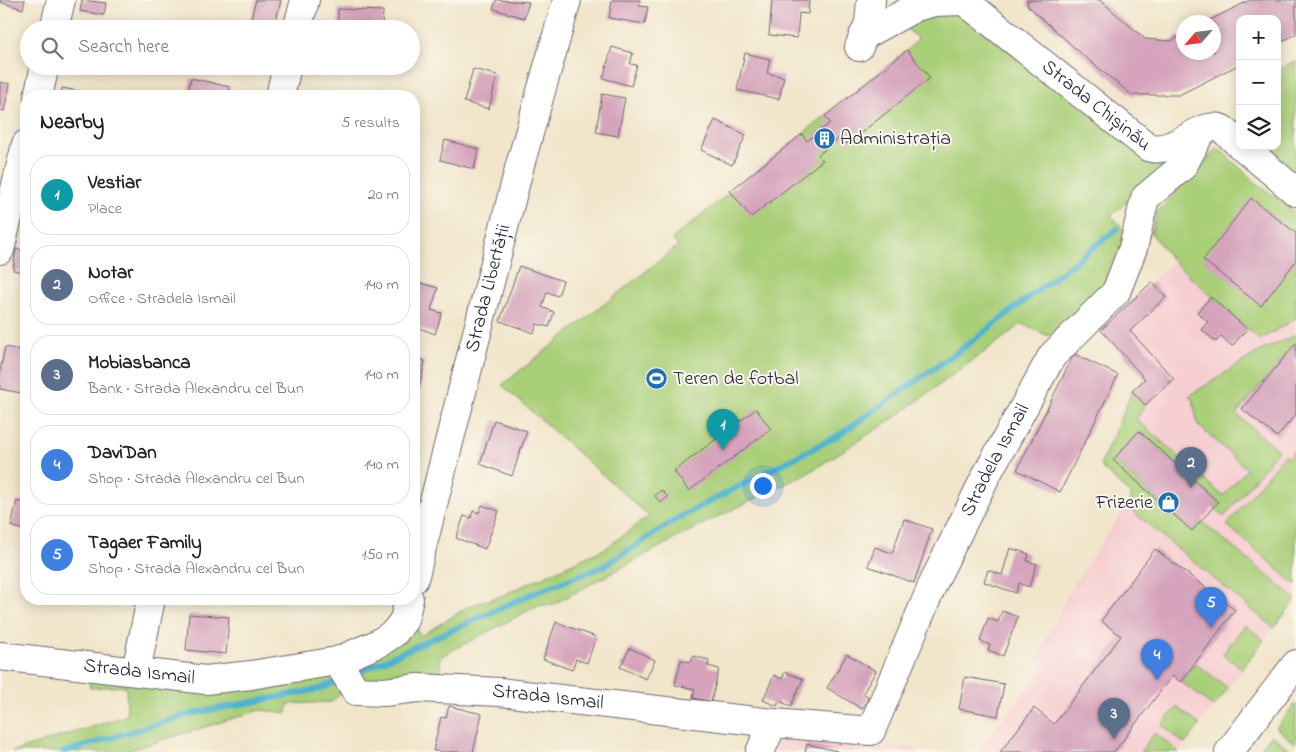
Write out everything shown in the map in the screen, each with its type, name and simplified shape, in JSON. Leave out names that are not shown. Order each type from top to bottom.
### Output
[{"type":"street","points":[[56,20],[61,0]]},
{"type":"street","points":[[300,20],[305,0]]},
{"type":"street","name":"Strada Libertății","points":[[420,556],[520,165],[567,0]]},
{"type":"street","points":[[871,0],[868,23],[860,44],[916,7],[934,2],[965,1]]},
{"type":"street","name":"Strada Chișinău","points":[[965,1],[1148,147],[1160,149],[1172,146],[1211,128],[1221,129],[1236,142]]},
{"type":"street","points":[[39,90],[43,75]]},
{"type":"street","points":[[282,90],[286,75]]},
{"type":"street","name":"Stradela Ismail","points":[[773,723],[871,731],[935,579],[991,466],[1052,356],[1116,292],[1129,262],[1145,198],[1183,166],[1201,132]]},
{"type":"street","name":"Strada Chișinău","points":[[1246,150],[1296,192]]},
{"type":"street","points":[[0,250],[20,168]]},
{"type":"street","points":[[136,672],[150,605]]},
{"type":"street","name":"Strada Ismail","points":[[0,656],[206,680],[251,676],[337,661],[379,643],[394,633],[406,610]]},
{"type":"street","name":"Strada Ismail","points":[[337,661],[356,691],[384,692],[418,688],[500,692],[773,723]]},
{"type":"street","points":[[1229,752],[1296,664]]},
{"type":"street","points":[[760,752],[773,723]]},
{"type":"shaded area","points":[[1173,261],[1260,339],[1296,293],[1296,599],[1179,752],[977,752],[1047,663],[1035,661],[1069,592],[1132,496],[1100,466],[1132,391],[1145,378],[1101,330]]},
{"type":"shaded area","points":[[782,737],[875,743],[875,749],[914,747],[921,752],[769,752]]},
{"type":"green space","points":[[960,9],[1166,171],[1111,215],[1127,233],[1114,276],[1088,309],[1081,306],[1049,336],[1022,324],[897,416],[808,473],[695,528],[554,604],[537,606],[440,657],[441,676],[365,682],[359,675],[357,665],[414,626],[421,636],[469,606],[501,596],[606,548],[649,516],[502,385],[678,246],[672,239],[907,50],[918,39],[902,24]]},
{"type":"green space","points":[[1296,60],[1296,172],[1270,150],[1281,150],[1281,69]]},
{"type":"green space","points":[[1218,148],[1254,181],[1296,213],[1296,318],[1260,340],[1173,261],[1151,233],[1158,211]]},
{"type":"green space","points":[[1296,335],[1296,343],[1236,414],[1278,450],[1224,517],[1214,507],[1218,502],[1140,431],[1113,460],[1192,531],[1201,521],[1296,599],[1274,628],[1126,506],[1132,496],[1100,466],[1132,391],[1145,405],[1136,419],[1223,496],[1247,469],[1198,425],[1193,401],[1189,396],[1258,352]]},
{"type":"green space","points":[[1295,449],[1296,585],[1227,525],[1284,455],[1288,458]]},
{"type":"green space","points":[[1245,625],[1264,640],[1242,669],[1223,654]]},
{"type":"green space","points":[[1195,663],[1228,688],[1214,707],[1181,682]]},
{"type":"green space","points":[[325,671],[345,688],[332,702],[288,704],[287,713],[260,710],[124,752],[12,752],[127,715],[126,686],[90,688],[88,677],[189,693]]},
{"type":"green space","points":[[1296,703],[1296,742],[1295,743],[1276,728]]},
{"type":"green space","points":[[1177,707],[1200,725],[1185,744],[1162,725]]},
{"type":"green space","points":[[1155,733],[1179,752],[1140,752]]},
{"type":"green space","points":[[1271,735],[1291,750],[1289,752],[1267,752],[1261,748]]},
{"type":"building","points":[[0,0],[25,0],[23,9],[0,2]]},
{"type":"building","points":[[82,0],[106,3],[104,15],[80,11]]},
{"type":"building","points":[[256,0],[281,0],[276,20],[250,20]]},
{"type":"building","points":[[496,0],[529,2],[524,18],[493,9]]},
{"type":"building","points":[[612,0],[640,0],[639,6],[648,7],[645,24],[609,18]]},
{"type":"building","points":[[772,0],[809,0],[808,14],[799,13],[797,38],[769,35]]},
{"type":"building","points":[[1027,0],[1100,0],[1145,39],[1171,41],[1176,38],[1176,60],[1221,60],[1220,15],[1250,0],[1296,0],[1296,34],[1281,42],[1281,15],[1236,15],[1236,66],[1179,95],[1132,95],[1086,58],[1028,6]]},
{"type":"building","points":[[338,9],[383,11],[382,20],[338,20]]},
{"type":"building","points":[[612,47],[633,53],[630,64],[637,65],[631,86],[603,78]]},
{"type":"building","points":[[907,50],[930,78],[847,144],[841,137],[818,155],[823,160],[751,217],[730,191],[802,134],[807,141],[830,123],[825,116]]},
{"type":"building","points":[[745,53],[770,59],[767,73],[784,77],[779,99],[737,90]]},
{"type":"building","points":[[473,69],[497,75],[489,109],[464,102]]},
{"type":"building","points":[[191,78],[230,87],[229,90],[188,90]]},
{"type":"building","points":[[0,82],[10,84],[4,111],[0,110]]},
{"type":"building","points":[[602,94],[625,98],[618,136],[596,132]]},
{"type":"building","points":[[715,120],[746,135],[732,165],[701,150]]},
{"type":"building","points":[[445,140],[479,149],[474,169],[440,160]]},
{"type":"building","points":[[1251,198],[1296,233],[1296,261],[1261,306],[1203,260]]},
{"type":"building","points":[[16,249],[20,250],[20,271],[13,270]]},
{"type":"building","points":[[519,266],[563,281],[558,296],[547,292],[542,307],[554,312],[549,327],[537,324],[534,333],[500,321]]},
{"type":"building","points":[[1152,282],[1166,297],[1130,331],[1174,379],[1145,405],[1132,391],[1145,379],[1101,330]]},
{"type":"building","points":[[421,283],[438,288],[431,310],[442,313],[435,334],[420,328]]},
{"type":"building","points":[[1211,297],[1247,329],[1232,346],[1221,336],[1216,342],[1201,329],[1208,322],[1197,312]]},
{"type":"building","points":[[1296,343],[1296,414],[1277,437],[1242,409]]},
{"type":"building","points":[[5,347],[20,350],[20,393],[0,389],[0,371]]},
{"type":"building","points":[[1074,354],[1118,375],[1060,492],[1017,470]]},
{"type":"building","points":[[420,360],[425,361],[420,384]]},
{"type":"building","points":[[756,409],[771,429],[689,491],[674,471]]},
{"type":"building","points":[[494,420],[527,431],[512,476],[480,464]]},
{"type":"building","points":[[1139,431],[1218,502],[1192,531],[1113,460]]},
{"type":"building","points":[[661,490],[668,497],[661,503],[655,496]]},
{"type":"building","points":[[17,501],[20,502],[20,529],[11,526]]},
{"type":"building","points":[[482,505],[499,511],[485,549],[456,538],[464,516],[471,518],[473,511],[479,513]]},
{"type":"building","points":[[904,519],[932,529],[914,583],[868,566],[875,547],[892,553]]},
{"type":"building","points":[[1010,548],[1029,554],[1027,561],[1037,564],[1029,587],[1019,583],[1016,593],[984,582],[988,570],[1002,575]]},
{"type":"building","points":[[1155,549],[1235,610],[1181,682],[1172,676],[1114,752],[1000,752],[1034,708],[1054,724],[1121,636],[1101,621]]},
{"type":"building","points":[[1002,611],[1018,617],[1003,656],[988,650],[990,645],[980,641],[988,618],[998,622]]},
{"type":"building","points":[[189,614],[229,617],[226,654],[186,650]]},
{"type":"building","points":[[556,622],[596,637],[587,663],[576,659],[572,670],[543,659]]},
{"type":"building","points":[[630,648],[655,660],[646,679],[620,667]]},
{"type":"building","points":[[847,654],[876,671],[863,693],[869,697],[862,709],[827,688]]},
{"type":"building","points":[[693,656],[709,660],[708,666],[719,669],[711,702],[693,698],[695,689],[675,685],[681,660],[691,662]]},
{"type":"building","points":[[785,672],[803,679],[791,706],[779,701],[777,706],[763,700],[774,675],[782,679]]},
{"type":"building","points":[[965,677],[1004,684],[998,716],[959,709]]},
{"type":"building","points":[[449,706],[482,714],[473,752],[433,751],[441,717],[446,718]]},
{"type":"building","points":[[807,744],[837,751],[837,752],[805,752]]},
{"type":"waterway","points":[[354,674],[532,594],[604,566],[680,517],[839,435],[970,343],[1117,229]]},
{"type":"waterway","points":[[64,752],[190,714],[320,689],[340,680]]},
{"type":"place","name":"Administrația","points":[[824,139]]},
{"type":"place","name":"Teren de fotbal","points":[[657,379]]},
{"type":"place","name":"Vestiar","points":[[723,450]]},
{"type":"place","name":"Notar","points":[[1191,488]]},
{"type":"place","name":"Frizerie","points":[[1169,503]]},
{"type":"place","name":"Tagaer Family","points":[[1211,628]]},
{"type":"place","name":"DaviDan","points":[[1157,680]]},
{"type":"place","name":"Mobiasbanca","points":[[1114,739]]}]
